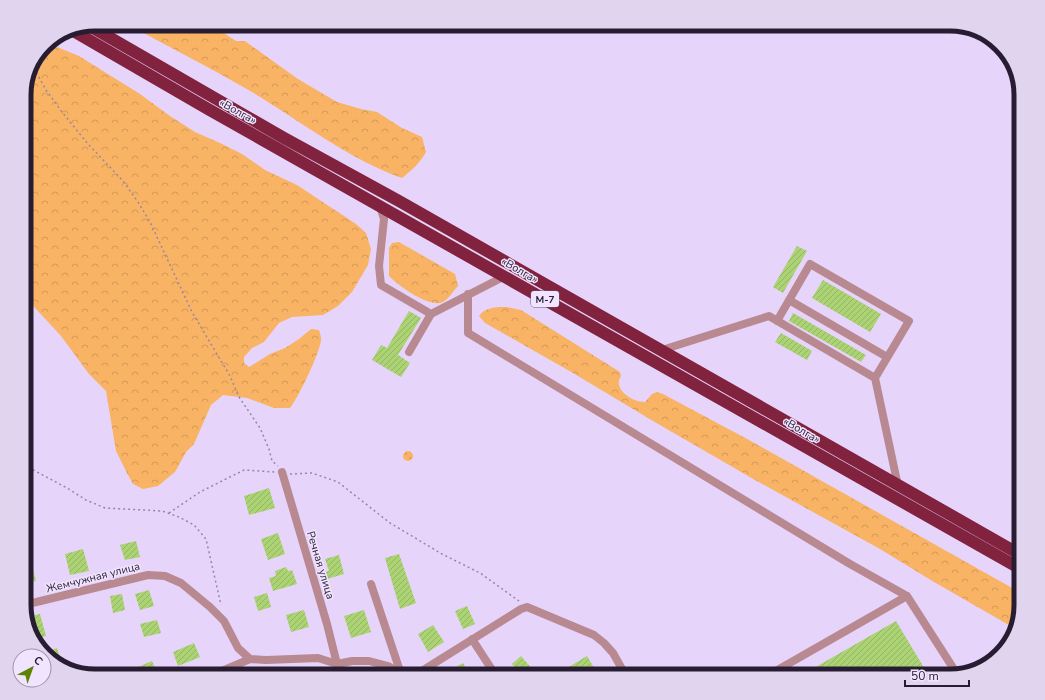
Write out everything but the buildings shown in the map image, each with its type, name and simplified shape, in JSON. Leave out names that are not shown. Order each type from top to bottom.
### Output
[{"type":"highway","name":"«Волга»","points":[[98,31],[284,138],[662,350],[1014,551]]},
{"type":"highway","name":"«Волга»","points":[[78,33],[208,109],[1014,565]]},
{"type":"street","points":[[380,206],[384,218],[379,266],[381,285],[431,314]]},
{"type":"street","points":[[777,320],[810,264],[909,321],[876,378],[898,486]]},
{"type":"street","points":[[409,352],[431,314],[505,276]]},
{"type":"street","points":[[468,294],[468,332],[850,564],[907,596],[954,669]]},
{"type":"street","points":[[789,300],[887,357]]},
{"type":"street","points":[[662,350],[769,316],[876,378]]},
{"type":"street","name":"Речная улица","points":[[282,472],[327,624],[337,669]]},
{"type":"street","name":"Жемчужная улица","points":[[31,603],[148,575],[165,576],[181,584],[210,607],[224,621],[238,648],[250,659]]},
{"type":"street","points":[[371,584],[401,669]]},
{"type":"street","points":[[778,669],[907,596]]},
{"type":"street","points":[[425,669],[521,609],[528,607],[594,635],[604,642],[613,653],[622,669]]},
{"type":"street","points":[[472,639],[491,669]]},
{"type":"street","points":[[226,669],[250,659],[266,660],[318,658],[337,664],[352,661],[369,661],[388,666],[393,669]]},
{"type":"path","points":[[36,72],[46,90],[62,112],[88,144],[123,181],[138,202],[150,222],[192,312],[230,376],[239,397],[260,428],[269,449],[272,461],[282,472]]},
{"type":"path","points":[[31,469],[86,500],[105,508],[162,511],[180,517],[194,525],[206,539],[224,621]]},
{"type":"path","points":[[169,514],[200,492],[244,470],[282,472],[289,474],[312,473],[338,482],[390,523],[442,554],[480,573],[528,607]]},
{"type":"green space","points":[[140,31],[221,31],[236,41],[245,41],[298,79],[337,102],[377,112],[402,128],[422,137],[426,152],[416,166],[402,178],[382,170],[344,150],[271,103]]},
{"type":"green space","points":[[53,47],[57,47],[79,56],[140,94],[195,132],[242,154],[265,170],[297,185],[356,224],[366,233],[371,249],[368,265],[352,292],[338,306],[323,315],[292,317],[279,323],[264,342],[252,348],[244,357],[244,363],[249,367],[270,354],[285,348],[311,329],[319,330],[321,336],[320,345],[303,385],[290,408],[274,408],[247,398],[223,395],[211,405],[194,444],[186,452],[175,472],[158,486],[143,489],[133,484],[116,451],[106,391],[89,374],[61,336],[31,304],[31,91],[33,78],[38,67],[44,56]]},
{"type":"green space","points":[[399,242],[455,274],[458,286],[443,302],[434,303],[420,298],[399,285],[389,276],[389,248],[392,243]]},
{"type":"green space","points":[[507,307],[521,310],[620,372],[621,376],[619,386],[621,390],[630,398],[640,402],[645,402],[652,394],[657,392],[663,394],[749,440],[1014,589],[1014,605],[1011,626],[880,549],[755,480],[485,323],[479,316],[485,310],[490,308]]},
{"type":"green space","points":[[406,451],[410,451],[412,452],[412,460],[406,461],[403,458],[403,454]]}]
